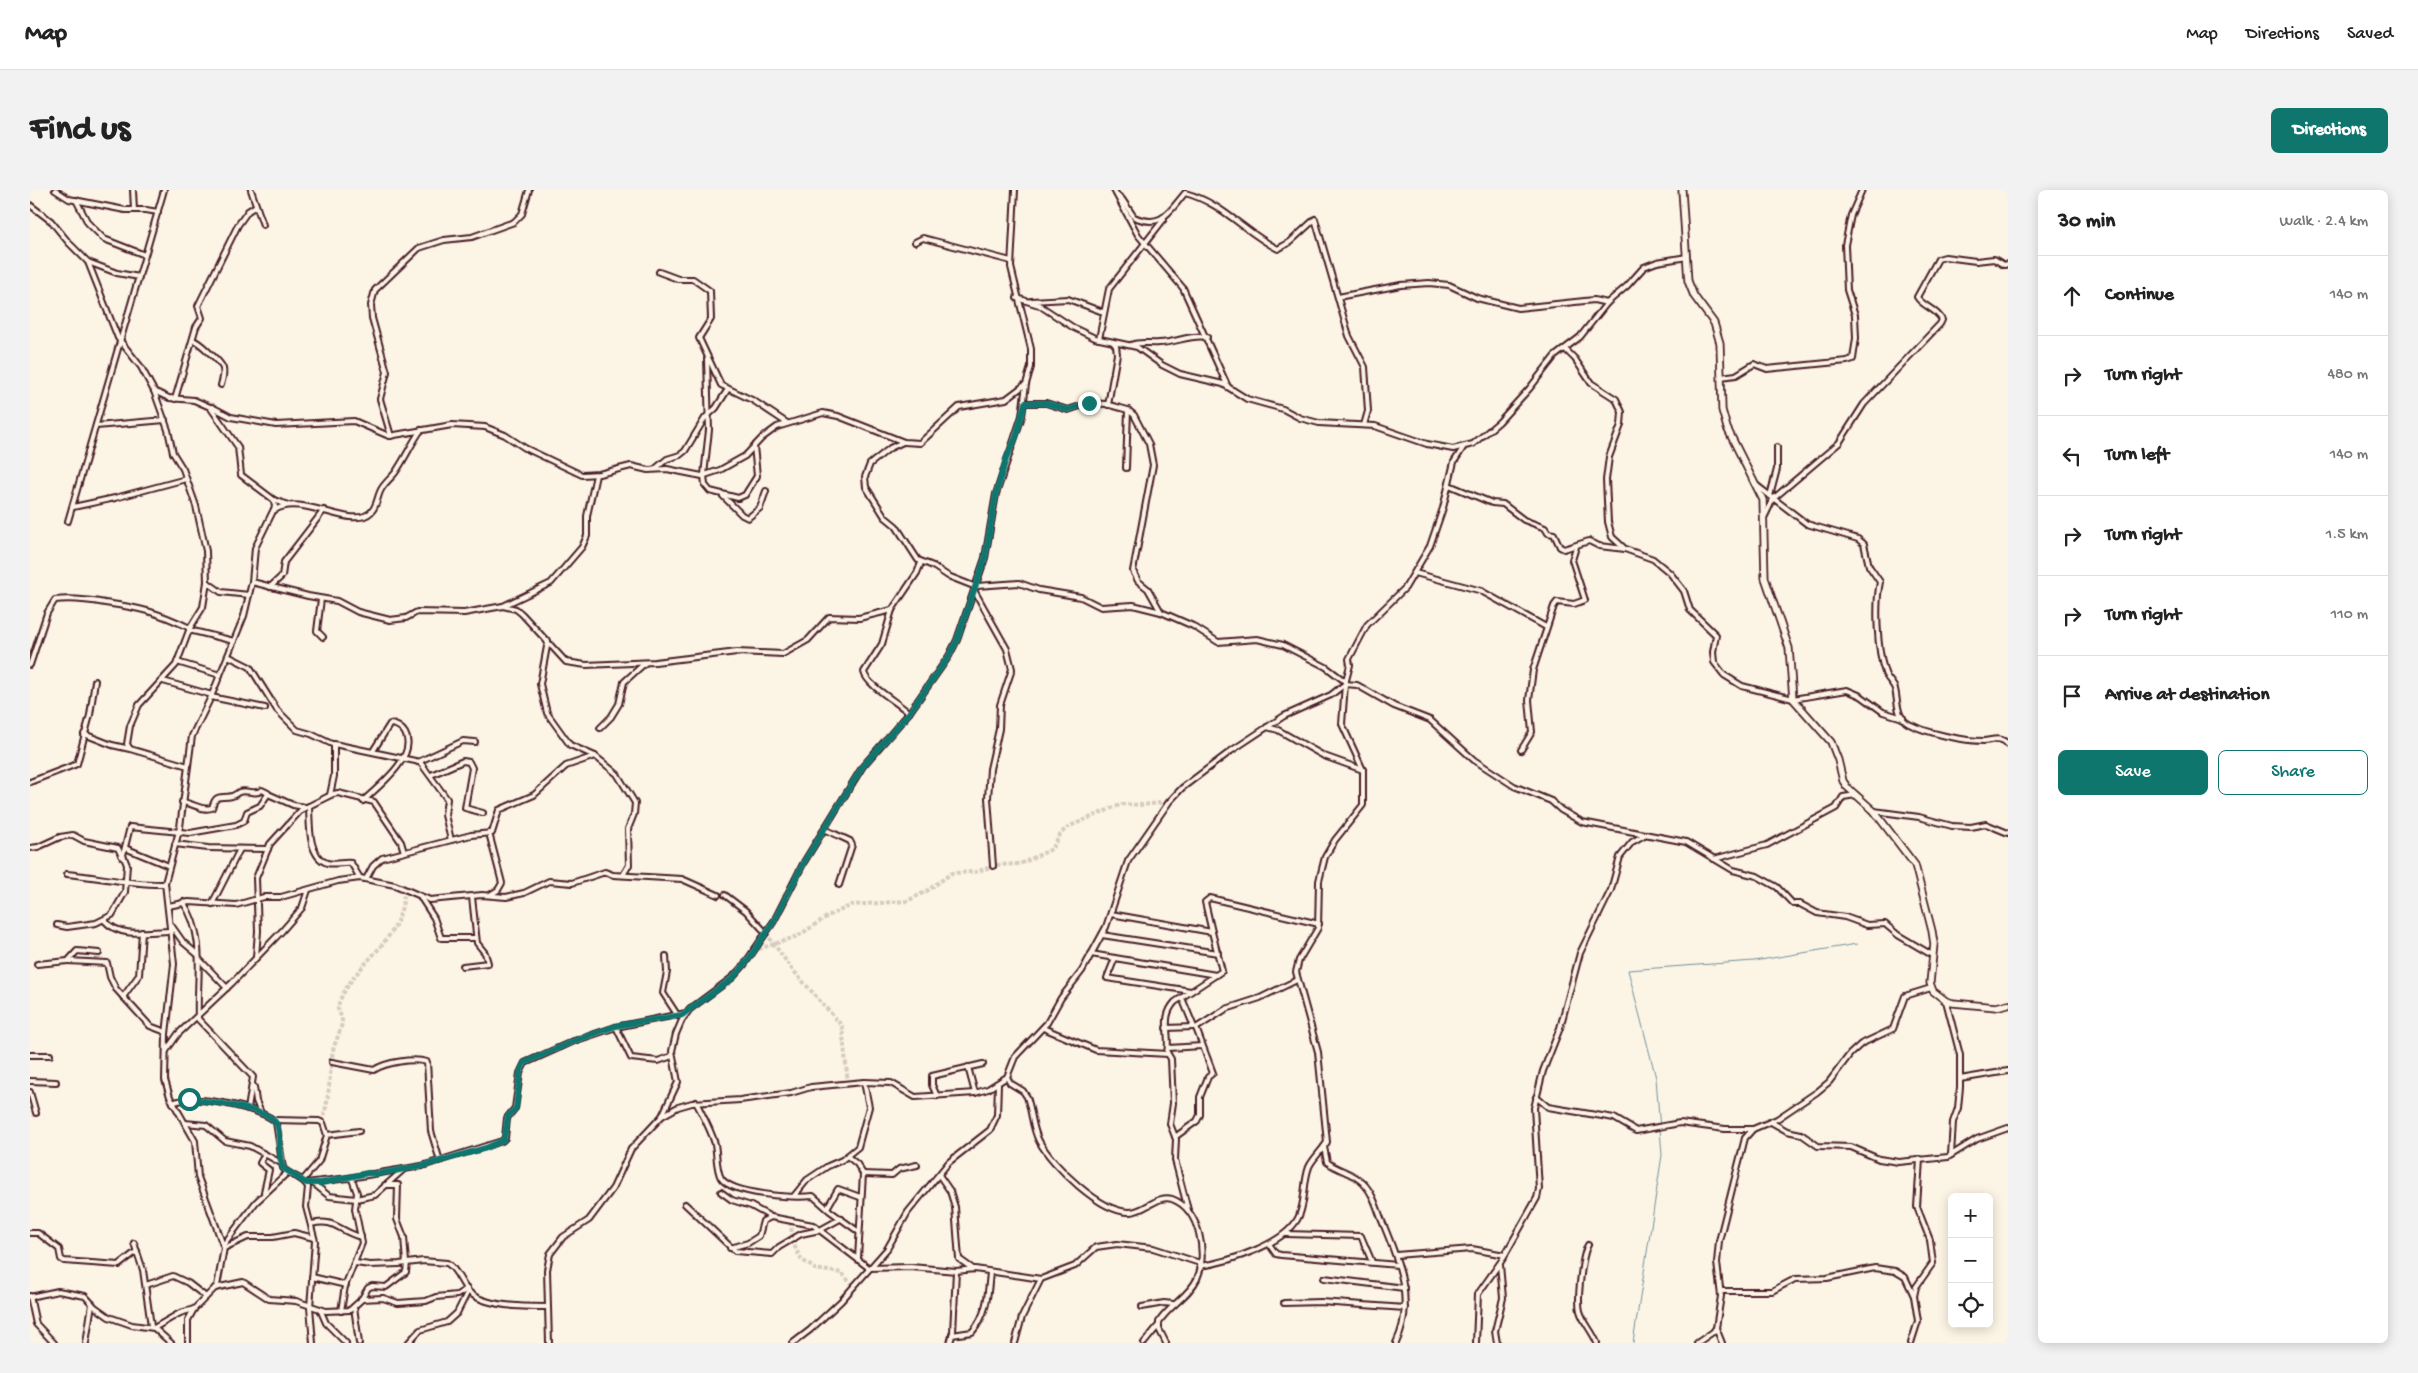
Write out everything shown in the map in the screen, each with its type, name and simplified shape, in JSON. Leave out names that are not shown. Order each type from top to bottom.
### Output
[{"type":"street","points":[[55,190],[69,200],[158,212]]},
{"type":"street","points":[[133,190],[134,210]]},
{"type":"street","points":[[68,521],[164,190]]},
{"type":"street","points":[[251,190],[263,225]]},
{"type":"street","points":[[391,436],[380,398],[387,372],[372,318],[375,290],[419,248],[444,240],[472,237],[516,220],[522,212],[529,190]]},
{"type":"street","points":[[185,1124],[206,1125],[225,1140],[250,1146],[281,1163],[287,1172],[305,1182],[313,1183],[404,1168],[486,1148],[504,1140],[508,1116],[516,1108],[520,1073],[524,1063],[574,1041],[616,1026],[678,1016],[687,1012],[738,973],[766,934],[824,829],[868,758],[892,736],[949,656],[976,588],[985,558],[1000,476],[1016,437],[1025,403],[1026,384],[1031,367],[1031,350],[1017,298],[1011,261],[1015,190]]},
{"type":"street","points":[[1114,190],[1135,230],[1183,288],[1204,330],[1228,386]]},
{"type":"street","points":[[1682,190],[1691,289],[1694,296],[1709,314],[1718,335],[1720,400],[1727,428],[1763,500],[1766,578],[1789,648],[1793,698],[1828,738],[1835,751],[1843,781],[1874,811],[1915,866],[1929,912],[1934,944],[1931,988],[1946,1001],[1996,1008],[2008,1004]]},
{"type":"street","points":[[1720,376],[1736,375],[1754,364],[1766,369],[1853,359],[1856,338],[1855,315],[1847,290],[1845,245],[1851,215],[1862,190]]},
{"type":"street","points":[[1099,339],[1109,289],[1185,193],[1212,202],[1278,249],[1290,242],[1315,219],[1352,342],[1365,367],[1368,411],[1364,424]]},
{"type":"street","points":[[1117,195],[1135,218],[1155,221],[1167,216]]},
{"type":"street","points":[[76,200],[85,214],[88,223],[104,239],[145,255]]},
{"type":"street","points":[[30,205],[51,221],[68,244],[88,262],[116,273],[139,277]]},
{"type":"street","points":[[175,399],[196,327],[202,318],[198,308],[200,300],[240,223],[248,212],[256,206]]},
{"type":"street","points":[[915,242],[920,238],[929,239],[1011,261]]},
{"type":"street","points":[[1017,298],[1039,305],[1074,328],[1099,339],[1137,348],[1170,370],[1228,386],[1247,399],[1283,409],[1311,422],[1364,424],[1387,429],[1447,449],[1463,448],[1473,444],[1499,422],[1529,389],[1555,356],[1586,331],[1606,302],[1628,286],[1644,267],[1657,262],[1687,257]]},
{"type":"street","points":[[1771,498],[1839,443],[1864,404],[1940,324],[1942,320],[1938,312],[1921,302],[1918,297],[1938,259],[1944,257],[1976,261],[1994,259],[2004,265],[2008,264]]},
{"type":"street","points":[[88,262],[99,293],[121,342],[141,368],[154,390],[173,454],[186,479],[198,514],[204,540],[207,582],[203,607],[190,629],[177,662],[163,681],[139,705],[130,726],[127,744],[130,749]]},
{"type":"street","points":[[659,272],[678,279],[693,279],[710,291],[711,319],[699,338],[719,382],[728,390],[754,401],[787,423]]},
{"type":"street","points":[[1338,297],[1400,285],[1429,283],[1449,285],[1477,298],[1518,308],[1587,301],[1606,302]]},
{"type":"street","points":[[1028,301],[1068,299],[1103,312]]},
{"type":"street","points":[[1198,336],[1204,330]]},
{"type":"street","points":[[1130,345],[1141,342],[1166,343],[1198,336],[1207,337]]},
{"type":"street","points":[[193,340],[205,347],[223,364],[225,372],[221,385]]},
{"type":"street","points":[[1108,405],[1117,348],[1113,342]]},
{"type":"street","points":[[1565,348],[1591,383],[1610,395],[1620,406],[1621,425],[1609,457],[1606,480],[1609,529],[1615,542],[1625,549]]},
{"type":"street","points":[[706,356],[709,430],[704,475],[710,492],[723,496],[743,497],[750,490],[758,472],[754,446]]},
{"type":"street","points":[[154,390],[175,399],[194,400],[232,418],[276,425],[354,421],[391,436],[452,425],[485,427],[505,435],[525,448],[579,474],[596,475],[631,466],[676,470],[695,476],[727,467],[744,456],[768,433],[787,423],[823,414],[832,414],[904,442],[920,443],[959,407],[1006,399],[1026,384]]},
{"type":"street","points":[[655,469],[667,459],[680,455],[685,451],[707,415],[716,408],[728,390]]},
{"type":"street","points":[[1025,403],[1046,403],[1068,410],[1089,403],[1108,405],[1128,410],[1134,415],[1149,444],[1152,465],[1133,571],[1138,581],[1148,588],[1161,612]]},
{"type":"street","points":[[210,406],[238,449],[241,475],[274,500],[288,505],[324,510],[358,518],[370,513],[381,489],[394,474],[421,430]]},
{"type":"street","points":[[1126,468],[1128,410]]},
{"type":"street","points":[[96,426],[164,420]]},
{"type":"street","points":[[904,442],[890,448],[873,461],[867,471],[864,482],[883,514],[896,526],[910,551],[921,563],[976,588],[1019,583],[1039,590],[1081,597],[1101,607],[1132,605],[1161,612],[1193,626],[1218,642],[1257,639],[1283,645],[1326,667],[1345,684],[1357,685],[1403,711],[1430,720],[1474,760],[1514,786],[1552,801],[1561,810],[1582,822],[1607,829],[1647,833],[1686,842],[1733,870],[1762,879],[1777,887],[1790,902],[1817,913],[1845,916],[1871,926],[1886,924],[1898,935],[1932,955]]},
{"type":"street","points":[[1764,517],[1771,498],[1776,469],[1777,447]]},
{"type":"street","points":[[939,1175],[950,1191],[955,1207],[958,1260],[975,1269],[1041,1279],[1074,1266],[1096,1247],[1112,1244],[1153,1248],[1200,1265],[1269,1244],[1286,1234],[1300,1215],[1304,1185],[1310,1164],[1324,1147],[1328,1135],[1318,1052],[1306,1002],[1297,980],[1299,960],[1319,924],[1319,881],[1329,849],[1363,805],[1363,770],[1342,724],[1345,684],[1350,666],[1349,659],[1367,625],[1392,602],[1415,574],[1437,529],[1454,462],[1463,448]]},
{"type":"street","points":[[252,582],[321,599],[337,601],[358,612],[390,620],[406,618],[417,612],[464,613],[503,606],[551,583],[582,547],[587,536],[587,516],[596,475]]},
{"type":"street","points":[[73,507],[186,479]]},
{"type":"street","points":[[1756,485],[1811,526],[1858,539],[1864,544],[1869,566],[1880,582],[1877,605],[1885,675],[1894,687],[1903,718]]},
{"type":"street","points":[[1449,486],[1492,503],[1503,504],[1513,513],[1554,534],[1560,547],[1576,547],[1589,541],[1599,546],[1625,549],[1653,559],[1678,582],[1690,610],[1716,635],[1713,652],[1714,662],[1724,676],[1742,686],[1793,698],[1847,690],[1861,696],[1883,712],[1903,718],[1920,728],[1959,739],[2002,739],[2008,745]]},
{"type":"street","points":[[723,496],[742,515],[748,518],[760,508],[766,491]]},
{"type":"street","points":[[188,1343],[188,1320],[194,1309],[215,1288],[220,1275],[224,1246],[198,1176],[195,1141],[168,1094],[165,1080],[164,1053],[174,964],[164,884],[179,832],[192,736],[212,696],[234,641],[252,582],[255,548],[275,510],[274,500]]},
{"type":"street","points":[[275,510],[288,505]]},
{"type":"street","points":[[270,586],[282,576],[284,562],[324,510]]},
{"type":"street","points":[[1521,750],[1532,732],[1529,700],[1531,679],[1554,606],[1558,602],[1574,604],[1585,600],[1572,560],[1576,547]]},
{"type":"street","points":[[909,713],[864,675],[882,644],[892,610],[917,573],[921,563]]},
{"type":"street","points":[[1415,574],[1483,592],[1546,628]]},
{"type":"street","points":[[207,582],[222,592],[249,595]]},
{"type":"street","points":[[976,588],[1007,650],[1012,669],[1000,704],[999,729],[990,769],[988,798],[993,866]]},
{"type":"street","points":[[30,666],[45,619],[55,600],[84,599],[132,606],[161,614],[190,629],[234,641]]},
{"type":"street","points":[[321,599],[317,631],[323,637]]},
{"type":"street","points":[[503,606],[516,609],[566,662],[573,664],[645,662],[724,653],[782,654],[808,640],[829,617],[859,618],[892,610]]},
{"type":"street","points":[[548,641],[540,684],[547,713],[570,745],[595,756],[617,774],[635,803],[635,810],[628,829],[628,865],[623,875]]},
{"type":"street","points":[[228,656],[250,667],[277,710],[297,730],[334,744],[418,762],[431,776],[447,799],[445,815],[451,840]]},
{"type":"street","points":[[177,662],[220,675]]},
{"type":"street","points":[[600,728],[611,717],[619,704],[624,682],[645,662]]},
{"type":"street","points":[[30,782],[77,764],[90,715],[95,681]]},
{"type":"street","points":[[163,681],[212,696],[265,708]]},
{"type":"street","points":[[549,1343],[546,1270],[552,1250],[563,1237],[589,1220],[613,1188],[631,1149],[662,1116],[678,1106],[696,1102],[740,1100],[791,1093],[811,1087],[864,1082],[891,1083],[915,1097],[975,1093],[998,1084],[1007,1077],[1015,1057],[1043,1028],[1054,1014],[1061,998],[1077,979],[1102,935],[1111,914],[1128,861],[1169,802],[1185,786],[1267,727],[1284,716],[1331,695],[1345,684]]},
{"type":"street","points":[[363,801],[404,759],[409,748],[407,738],[402,729],[392,723],[388,726],[373,751]]},
{"type":"street","points":[[1267,727],[1278,730],[1324,756],[1363,770]]},
{"type":"street","points":[[84,734],[108,744],[188,766]]},
{"type":"street","points":[[418,762],[462,741],[474,742]]},
{"type":"street","points":[[330,795],[336,751],[334,744]]},
{"type":"street","points":[[366,878],[379,860],[451,840],[489,833],[495,829],[499,810],[534,795],[566,766],[595,756]]},
{"type":"street","points":[[431,776],[463,761],[469,762],[472,768],[465,808],[483,813]]},
{"type":"street","points":[[182,802],[194,803],[201,809],[206,809],[212,808],[215,798],[218,796],[234,796],[242,792],[257,794],[262,790],[293,806],[307,807]]},
{"type":"street","points":[[256,957],[257,875],[275,838],[307,807],[338,793],[363,801],[373,802],[378,806],[401,842],[404,852]]},
{"type":"street","points":[[123,858],[130,827],[196,832],[241,824],[246,813],[260,806],[269,794]]},
{"type":"street","points":[[1714,858],[1767,845],[1836,808],[1843,797],[1856,795]]},
{"type":"street","points":[[307,807],[312,839],[319,856],[328,863],[351,863],[360,878]]},
{"type":"street","points":[[1874,811],[1919,816],[1952,826],[1971,827],[1986,824],[2008,833]]},
{"type":"street","points":[[824,829],[850,841],[852,845],[839,885]]},
{"type":"street","points":[[489,833],[502,882],[498,890],[490,895]]},
{"type":"street","points":[[1476,1343],[1478,1294],[1500,1264],[1537,1198],[1539,1189],[1534,1108],[1560,1028],[1580,953],[1608,896],[1620,857],[1632,842],[1647,833]]},
{"type":"street","points":[[30,848],[42,846],[60,837],[75,836],[85,841],[118,848],[127,865],[125,892],[110,918],[105,921],[76,926],[57,925]]},
{"type":"street","points":[[175,844],[208,848],[268,849]]},
{"type":"street","points":[[125,848],[169,866]]},
{"type":"street","points":[[212,904],[240,849]]},
{"type":"street","points":[[168,906],[183,902],[232,906],[258,899],[278,898],[343,880],[360,878],[395,885],[435,901],[490,895],[512,896],[549,881],[572,883],[605,872],[612,875],[682,880],[718,895]]},
{"type":"street","points":[[67,874],[125,880],[139,884],[164,884]]},
{"type":"street","points":[[164,1053],[178,1034],[227,988],[301,909],[308,890]]},
{"type":"street","points":[[725,895],[746,911],[766,934]]},
{"type":"street","points":[[420,896],[434,918],[441,938],[476,938]]},
{"type":"street","points":[[463,966],[487,964],[485,953],[476,938],[472,897]]},
{"type":"street","points":[[1144,1343],[1173,1304],[1195,1282],[1200,1265],[1199,1230],[1188,1210],[1175,1160],[1175,1137],[1170,1124],[1173,1103],[1172,1068],[1167,1050],[1166,1028],[1169,1008],[1191,991],[1216,976],[1223,969],[1205,902],[1210,898],[1319,924]]},
{"type":"street","points":[[183,902],[193,920],[198,936],[198,1017],[206,1029],[253,1077],[256,1101],[261,1113]]},
{"type":"street","points":[[1111,914],[1212,932]]},
{"type":"street","points":[[105,921],[117,931],[171,931]]},
{"type":"street","points":[[170,925],[183,942],[227,988]]},
{"type":"street","points":[[123,997],[140,975],[142,932]]},
{"type":"street","points":[[1102,935],[1218,953]]},
{"type":"street","points":[[68,961],[77,951],[99,953]]},
{"type":"street","points":[[1091,954],[1216,976]]},
{"type":"street","points":[[666,956],[667,974],[663,993],[678,1016]]},
{"type":"street","points":[[1115,958],[1107,978],[1191,991]]},
{"type":"street","points":[[37,964],[68,961],[108,964],[112,983],[123,997],[150,1026],[166,1032]]},
{"type":"street","points":[[1166,1028],[1195,1027],[1230,1007],[1260,998],[1297,980]]},
{"type":"street","points":[[1722,1343],[1716,1328],[1720,1291],[1717,1263],[1720,1238],[1728,1202],[1738,1171],[1742,1146],[1748,1133],[1797,1106],[1829,1082],[1855,1048],[1868,1040],[1891,1031],[1905,996],[1931,988]]},
{"type":"street","points":[[1175,1137],[1197,1122],[1200,1115],[1199,1101],[1208,1077],[1213,1073],[1182,998]]},
{"type":"street","points":[[1946,1001],[1958,1047],[1960,1079],[1958,1108],[1952,1130],[1951,1155]]},
{"type":"street","points":[[662,1116],[678,1082],[672,1056],[676,1034],[687,1012]]},
{"type":"street","points":[[616,1026],[631,1058],[658,1061],[672,1056]]},
{"type":"street","points":[[1043,1028],[1096,1050],[1120,1053],[1202,1046]]},
{"type":"street","points":[[30,1055],[50,1055]]},
{"type":"street","points":[[332,1062],[373,1070],[379,1066],[409,1061],[427,1062],[431,1131],[440,1160]]},
{"type":"street","points":[[937,1096],[932,1084],[932,1076],[983,1064]]},
{"type":"street","points":[[968,1067],[975,1093]]},
{"type":"street","points":[[1960,1079],[2008,1071]]},
{"type":"street","points":[[1007,1077],[1010,1083],[1023,1091],[1027,1097],[1039,1141],[1063,1172],[1082,1190],[1127,1212],[1138,1211],[1166,1198],[1173,1199],[1188,1210]]},
{"type":"street","points":[[30,1081],[56,1082]]},
{"type":"street","points":[[248,1109],[253,1082]]},
{"type":"street","points":[[794,1196],[807,1180],[847,1156],[861,1141],[869,1102],[864,1082]]},
{"type":"street","points":[[793,1343],[824,1318],[886,1249],[908,1212],[949,1162],[992,1127],[997,1115],[998,1084]]},
{"type":"street","points":[[30,1092],[36,1113]]},
{"type":"street","points":[[1536,1097],[1548,1107],[1614,1118],[1636,1131],[1680,1123],[1725,1129],[1753,1129]]},
{"type":"street","points":[[174,1103],[189,1099],[248,1109],[274,1120],[319,1121],[323,1123],[328,1135],[318,1161],[305,1182]]},
{"type":"street","points":[[696,1102],[714,1143],[722,1179],[738,1188],[767,1194],[813,1196],[859,1232]]},
{"type":"street","points":[[274,1120],[278,1127],[281,1163]]},
{"type":"street","points":[[1771,1122],[1787,1131],[1801,1134],[1823,1148],[1851,1147],[1879,1159],[1893,1161],[1944,1158],[1977,1139],[2008,1128]]},
{"type":"street","points":[[328,1135],[359,1131]]},
{"type":"street","points":[[1324,1147],[1327,1162],[1352,1174],[1372,1194],[1396,1255],[1404,1288],[1405,1308],[1402,1330],[1396,1343]]},
{"type":"street","points":[[263,1195],[270,1170],[260,1163],[265,1154]]},
{"type":"street","points":[[847,1156],[857,1164],[863,1174],[860,1197],[858,1258]]},
{"type":"street","points":[[1914,1296],[1921,1278],[1933,1263],[1930,1240],[1917,1207],[1920,1159]]},
{"type":"street","points":[[863,1174],[892,1175],[899,1169],[917,1165]]},
{"type":"street","points":[[313,1183],[329,1196],[356,1199],[374,1196],[404,1168]]},
{"type":"street","points":[[224,1246],[263,1195],[287,1172]]},
{"type":"street","points":[[340,1311],[346,1285],[361,1247],[361,1237],[355,1209],[356,1189],[352,1179],[349,1178]]},
{"type":"street","points":[[305,1182],[308,1188],[306,1207],[314,1238],[310,1307],[313,1343]]},
{"type":"street","points":[[215,1288],[243,1282],[270,1299],[295,1301],[310,1307],[340,1311],[354,1307],[362,1300],[368,1288],[372,1286],[386,1287],[406,1272],[407,1263],[404,1237],[397,1219],[398,1185],[385,1185]]},
{"type":"street","points":[[827,1208],[838,1189],[860,1197]]},
{"type":"street","points":[[721,1192],[732,1200],[751,1206],[771,1217],[796,1223],[810,1223],[869,1268],[911,1267],[956,1271],[975,1269]]},
{"type":"street","points":[[685,1204],[730,1248],[738,1252],[772,1254],[778,1247],[801,1234],[820,1230],[840,1219]]},
{"type":"street","points":[[730,1248],[748,1243],[759,1236],[763,1221],[771,1217]]},
{"type":"street","points":[[311,1224],[323,1220],[361,1237]]},
{"type":"street","points":[[30,1232],[38,1234],[59,1249],[61,1260],[64,1261],[119,1265],[137,1251]]},
{"type":"street","points":[[224,1246],[248,1237],[273,1237],[296,1233],[314,1238]]},
{"type":"street","points":[[1286,1234],[1361,1236],[1372,1262]]},
{"type":"street","points":[[134,1243],[146,1285],[153,1327]]},
{"type":"street","points":[[1269,1244],[1276,1254],[1281,1255],[1398,1265]]},
{"type":"street","points":[[1588,1245],[1584,1253],[1578,1300],[1582,1315],[1597,1343]]},
{"type":"street","points":[[1396,1255],[1472,1249],[1505,1255]]},
{"type":"street","points":[[355,1262],[370,1265],[423,1261],[448,1263],[468,1290],[482,1299],[493,1302],[547,1307]]},
{"type":"street","points":[[1497,1343],[1495,1331],[1503,1298],[1500,1264]]},
{"type":"street","points":[[1720,1291],[1767,1292],[1795,1279],[1827,1278],[1875,1268],[1895,1271],[1905,1277],[1914,1296],[1918,1321],[1910,1343]]},
{"type":"street","points":[[950,1343],[956,1271]]},
{"type":"street","points":[[952,1335],[972,1332],[979,1322],[987,1302],[990,1272]]},
{"type":"street","points":[[146,1285],[173,1276],[188,1283],[206,1297]]},
{"type":"street","points":[[312,1277],[346,1285]]},
{"type":"street","points":[[1324,1278],[1404,1288]]},
{"type":"street","points":[[1015,1343],[1022,1317],[1041,1279]]},
{"type":"street","points":[[362,1300],[383,1298],[398,1303],[426,1301],[436,1297],[457,1295],[468,1290]]},
{"type":"street","points":[[408,1343],[420,1330],[447,1322],[457,1312],[468,1290]]},
{"type":"street","points":[[54,1343],[37,1326],[30,1296],[58,1291],[85,1296],[109,1317],[132,1324],[153,1327],[170,1343]]},
{"type":"street","points":[[1284,1303],[1326,1302],[1405,1308]]},
{"type":"street","points":[[1142,1307],[1164,1303],[1173,1304]]},
{"type":"street","points":[[86,1343],[92,1304]]},
{"type":"street","points":[[354,1307],[359,1343]]},
{"type":"street","points":[[153,1327],[180,1312],[194,1309]]},
{"type":"street","points":[[320,1309],[326,1322],[346,1343]]},
{"type":"street","points":[[1158,1326],[1166,1343]]},
{"type":"street","points":[[1697,1343],[1716,1328]]},
{"type":"waterway","points":[[1633,1343],[1662,1155],[1656,1078],[1628,970],[1754,961],[1857,944]]},
{"type":"tunnel","points":[[753,951],[798,936],[828,916],[852,905],[907,901],[927,891],[952,873],[975,872],[997,865],[1020,864],[1052,849],[1061,833],[1070,826],[1122,804],[1142,805],[1169,802]]},
{"type":"tunnel","points":[[322,1122],[328,1095],[333,1050],[342,1024],[338,1009],[340,1000],[348,985],[389,936],[402,907],[404,889]]},
{"type":"tunnel","points":[[766,933],[792,969],[842,1026],[848,1084]]},
{"type":"tunnel","points":[[790,1222],[795,1247],[801,1259],[815,1269],[842,1273],[853,1286]]},
{"type":"route","points":[[189,1099],[248,1109],[272,1118],[278,1127],[279,1152],[283,1168],[306,1183],[321,1183],[352,1176],[358,1177],[368,1173],[377,1174],[412,1168],[502,1142],[505,1138],[508,1116],[516,1108],[517,1089],[521,1068],[524,1063],[574,1041],[616,1026],[682,1015],[733,978],[748,960],[774,921],[796,875],[863,766],[872,753],[892,736],[949,656],[973,599],[989,542],[1000,476],[1016,437],[1025,403],[1053,404],[1068,410],[1089,403]]}]
